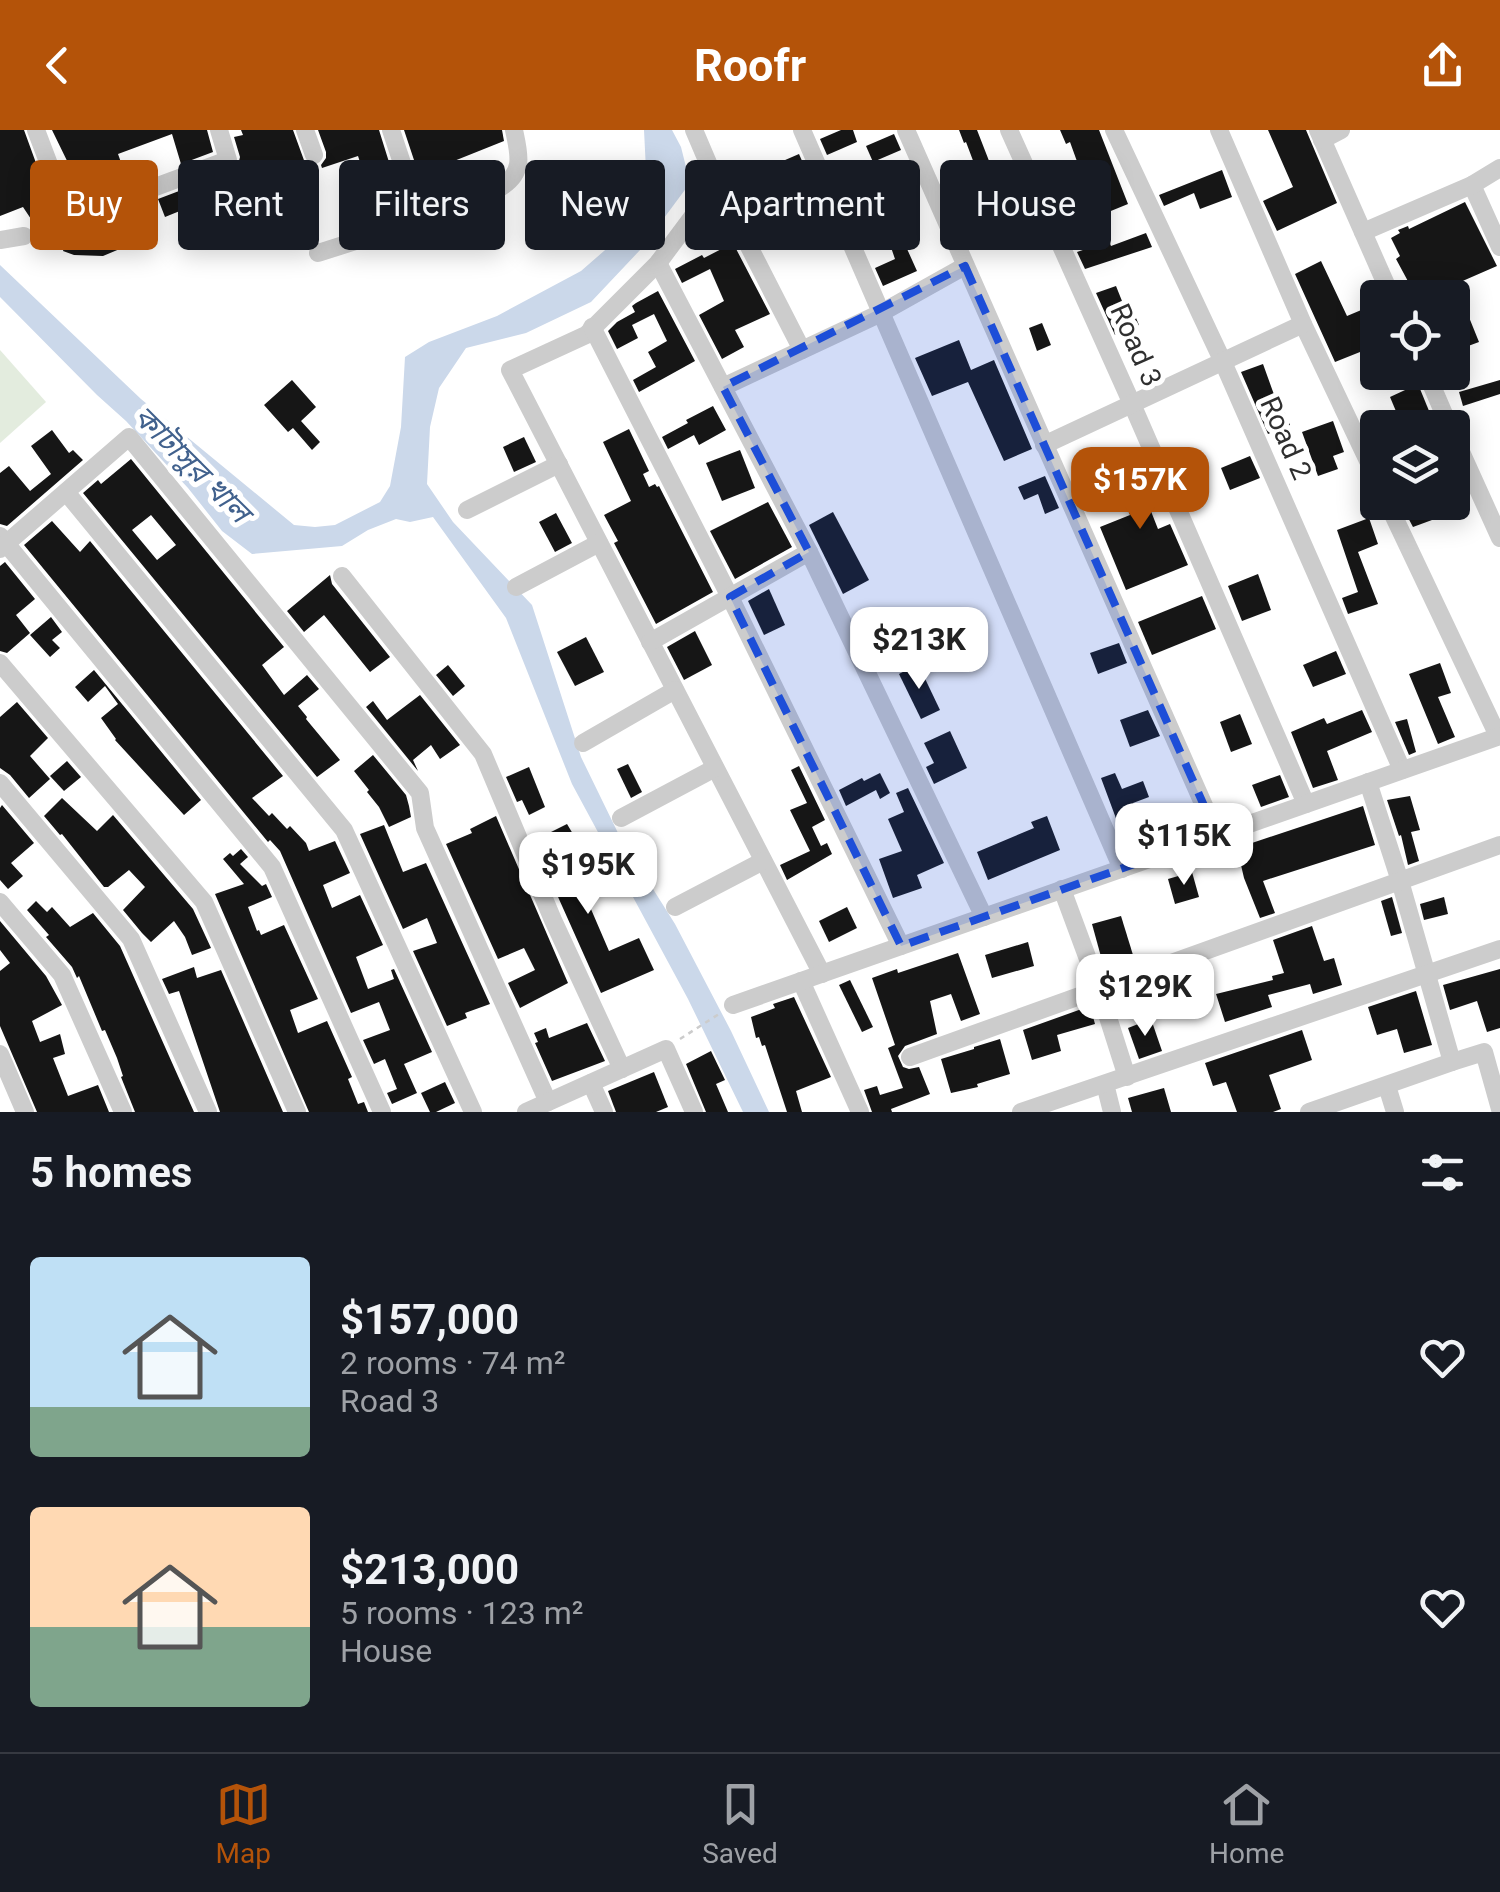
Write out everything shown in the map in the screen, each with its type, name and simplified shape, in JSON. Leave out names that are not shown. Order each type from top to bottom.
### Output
[{"type":"street","points":[[36,130],[72,224],[123,199],[228,160],[219,130]]},
{"type":"street","points":[[306,130],[314,155]]},
{"type":"street","points":[[391,130],[402,160]]},
{"type":"street","points":[[318,253],[394,229],[511,181],[520,162],[514,130]]},
{"type":"street","points":[[694,130],[707,160]]},
{"type":"street","points":[[802,130],[1122,869]]},
{"type":"street","points":[[906,130],[1217,835]]},
{"type":"street","name":"Road 3","points":[[1009,130],[1306,804]]},
{"type":"street","name":"Road 2","points":[[1114,130],[1222,362],[1402,770]]},
{"type":"street","points":[[1218,130],[1360,444]]},
{"type":"street","points":[[1340,130],[1320,135],[1384,280]]},
{"type":"street","points":[[1363,232],[1472,185],[1500,168]]},
{"type":"street","points":[[1472,185],[1500,247]]},
{"type":"street","points":[[685,227],[658,263],[586,335],[510,370],[822,974]]},
{"type":"street","points":[[0,240],[24,236]]},
{"type":"street","points":[[751,250],[802,350]]},
{"type":"street","points":[[658,263],[809,552],[984,917]]},
{"type":"street","points":[[723,387],[881,313],[965,266]]},
{"type":"street","points":[[1044,445],[1303,324]]},
{"type":"street","points":[[592,328],[730,597],[901,946]]},
{"type":"street","points":[[382,1112],[272,867],[2,543],[130,437],[420,793],[425,828],[548,1102]]},
{"type":"street","points":[[466,510],[559,464]]},
{"type":"street","points":[[1470,470],[1500,538]]},
{"type":"street","points":[[66,492],[344,830],[472,1112]]},
{"type":"street","points":[[733,1005],[1499,736],[1396,520]]},
{"type":"street","points":[[516,587],[600,544]]},
{"type":"street","points":[[650,642],[809,552]]},
{"type":"street","points":[[342,576],[482,754],[622,1069]]},
{"type":"street","points":[[0,663],[204,902],[296,1112]]},
{"type":"street","points":[[583,743],[675,690]]},
{"type":"street","points":[[621,818],[716,768]]},
{"type":"street","points":[[1368,782],[1452,1062]]},
{"type":"street","points":[[0,783],[132,939],[208,1112]]},
{"type":"street","points":[[910,1057],[1500,845]]},
{"type":"street","points":[[675,907],[763,861]]},
{"type":"street","points":[[1062,890],[1127,1077]]},
{"type":"street","points":[[0,902],[62,975],[124,1112]]},
{"type":"street","points":[[1021,1112],[1500,949]]},
{"type":"street","points":[[802,981],[860,1112]]},
{"type":"street","points":[[526,1112],[666,1050],[694,1112]]},
{"type":"street","points":[[1309,1112],[1484,1052],[1500,1109]]},
{"type":"street","points":[[0,1054],[25,1112]]},
{"type":"street","points":[[591,1083],[604,1112]]},
{"type":"street","points":[[1105,1084],[1112,1112]]},
{"type":"street","points":[[1387,1086],[1395,1112]]},
{"type":"path","points":[[688,1033],[733,1005]]},
{"type":"highlighted area","points":[[965,266],[1217,835],[901,946],[730,597],[809,552],[723,387]]},
{"type":"shaded area","points":[[0,350],[46,402],[0,443]]},
{"type":"water","points":[[644,130],[672,130],[685,163],[685,190],[665,217],[665,160],[646,160]]},
{"type":"water","name":"কাটাসুর খাল","points":[[605,250],[640,250],[591,302],[526,333],[466,348],[439,388],[430,427],[427,484],[453,522],[532,605],[581,757],[619,835],[675,924],[769,1112],[743,1112],[688,999],[572,784],[506,618],[433,517],[410,522],[396,519],[342,546],[252,554],[222,531],[126,421],[0,297],[0,265],[141,399],[294,525],[315,527],[335,525],[380,502],[390,486],[401,427],[405,357],[429,342],[497,316],[581,271]]},
{"type":"building","points":[[0,130],[24,130],[35,160],[30,160],[30,218],[23,207],[0,216]]},
{"type":"building","points":[[52,130],[207,130],[213,152],[180,160],[172,134],[118,154],[120,160],[67,160]]},
{"type":"building","points":[[241,130],[293,130],[304,160],[239,160],[234,137],[243,135]]},
{"type":"building","points":[[318,130],[379,130],[388,160],[359,160],[358,156],[322,168],[326,152]]},
{"type":"building","points":[[404,130],[502,130],[504,141],[456,160],[414,160]]},
{"type":"building","points":[[841,130],[853,130],[857,142],[827,155],[820,139]]},
{"type":"building","points":[[959,130],[977,130],[989,160],[973,160]]},
{"type":"building","points":[[1060,130],[1099,130],[1111,160],[1076,160],[1070,142],[1066,144]]},
{"type":"building","points":[[1268,130],[1306,130],[1337,203],[1277,231],[1263,201],[1293,187]]},
{"type":"building","points":[[894,134],[901,150],[872,160],[866,146]]},
{"type":"building","points":[[1111,161],[1128,204],[1111,211]]},
{"type":"building","points":[[1222,170],[1232,197],[1200,209],[1194,193],[1164,206],[1159,195]]},
{"type":"building","points":[[178,191],[178,212],[165,217],[158,199]]},
{"type":"building","points":[[1465,202],[1497,266],[1465,280],[1407,280],[1391,238],[1400,233],[1398,230],[1408,226],[1409,229]]},
{"type":"building","points":[[1146,233],[1152,247],[1085,269],[1077,252],[1111,250],[1111,246]]},
{"type":"building","points":[[63,250],[117,250],[103,256]]},
{"type":"building","points":[[719,250],[737,250],[770,314],[735,330],[744,347],[722,359],[699,315],[724,301],[710,269],[682,283],[675,269],[702,255],[704,258]]},
{"type":"building","points":[[892,250],[908,250],[917,271],[883,286],[875,268],[895,259]]},
{"type":"building","points":[[1321,261],[1347,316],[1360,311],[1360,352],[1335,362],[1295,274]]},
{"type":"building","points":[[1116,286],[1124,306],[1130,304],[1139,325],[1115,335],[1096,293]]},
{"type":"building","points":[[658,291],[695,361],[639,392],[633,380],[656,367],[648,352],[667,341],[654,314],[632,325],[638,338],[617,349],[608,331],[635,312],[632,306]]},
{"type":"building","points":[[1470,320],[1479,342],[1470,345]]},
{"type":"building","points":[[1042,323],[1051,345],[1037,351],[1029,328]]},
{"type":"building","points":[[959,340],[971,370],[994,360],[1032,449],[1004,461],[968,382],[932,396],[915,358]]},
{"type":"building","points":[[1263,364],[1290,425],[1268,434],[1241,372]]},
{"type":"building","points":[[292,380],[316,407],[301,421],[320,442],[312,450],[293,428],[288,432],[264,405]]},
{"type":"building","points":[[1500,380],[1500,394],[1463,406],[1459,392]]},
{"type":"building","points":[[1405,390],[1420,390],[1429,410],[1395,410],[1390,397]]},
{"type":"building","points":[[713,406],[726,430],[699,445],[694,435],[668,449],[662,437]]},
{"type":"building","points":[[1333,421],[1344,452],[1333,456],[1338,469],[1318,476],[1302,432]]},
{"type":"building","points":[[629,429],[649,471],[643,474],[649,487],[659,486],[713,592],[656,624],[614,543],[618,541],[604,515],[631,501],[603,442]]},
{"type":"building","points":[[52,430],[69,453],[73,450],[83,460],[7,526],[0,524],[0,473],[9,466],[30,491],[51,474],[31,446]]},
{"type":"building","points":[[524,437],[536,462],[514,472],[503,447]]},
{"type":"building","points":[[740,450],[755,488],[722,501],[706,463]]},
{"type":"building","points":[[1202,455],[1207,469],[1178,479],[1173,466]]},
{"type":"building","points":[[1250,456],[1260,478],[1230,490],[1221,468]]},
{"type":"building","points":[[1141,457],[1154,486],[1143,491],[1158,529],[1170,524],[1188,565],[1126,590],[1100,527],[1130,515],[1111,470]]},
{"type":"building","points":[[131,459],[284,647],[262,665],[284,695],[307,675],[319,689],[298,706],[340,760],[317,777],[83,493],[98,480],[101,484]],"holes":[[[151,515],[176,545],[157,560],[132,530]]]},
{"type":"building","points":[[1045,476],[1059,508],[1045,514],[1038,494],[1024,500],[1018,487]]},
{"type":"building","points":[[768,502],[792,547],[735,579],[710,531]]},
{"type":"building","points":[[833,512],[869,580],[843,594],[809,525]]},
{"type":"building","points":[[556,513],[572,543],[555,552],[539,522]]},
{"type":"building","points":[[1370,520],[1378,544],[1358,552],[1378,604],[1348,614],[1342,598],[1358,592],[1337,530]]},
{"type":"building","points":[[1409,520],[1432,520],[1413,527]]},
{"type":"building","points":[[52,521],[80,552],[90,541],[283,776],[252,798],[269,816],[272,813],[287,829],[290,826],[309,851],[335,841],[350,873],[323,885],[332,908],[360,895],[383,945],[356,957],[368,989],[394,979],[394,969],[432,1052],[404,1064],[417,1093],[392,1104],[387,1093],[397,1089],[385,1059],[374,1064],[363,1040],[390,1030],[379,1002],[351,1013],[280,851],[268,842],[24,545]]},
{"type":"building","points":[[5,562],[35,599],[16,615],[30,633],[7,653],[0,651],[0,566]]},
{"type":"building","points":[[1258,574],[1271,610],[1242,621],[1228,586]]},
{"type":"building","points":[[330,575],[332,584],[390,657],[370,672],[324,615],[304,632],[287,611]]},
{"type":"building","points":[[769,589],[785,625],[764,635],[748,601]]},
{"type":"building","points":[[1202,596],[1216,629],[1152,655],[1138,622]]},
{"type":"building","points":[[51,617],[62,632],[52,640],[60,648],[50,657],[30,635]]},
{"type":"building","points":[[695,631],[712,665],[684,680],[667,647]]},
{"type":"building","points":[[586,637],[604,672],[575,686],[557,652]]},
{"type":"building","points":[[1119,643],[1127,663],[1098,674],[1090,653]]},
{"type":"building","points":[[1336,651],[1346,674],[1313,687],[1303,665]]},
{"type":"building","points":[[1440,663],[1451,693],[1438,697],[1455,737],[1438,744],[1409,674]]},
{"type":"building","points":[[918,664],[940,710],[921,719],[899,674]]},
{"type":"building","points":[[448,665],[465,686],[453,696],[436,675]]},
{"type":"building","points":[[94,670],[201,800],[184,815],[115,740],[101,718],[118,704],[105,686],[88,702],[75,687]]},
{"type":"building","points":[[420,695],[460,745],[440,759],[431,745],[413,760],[418,771],[366,707],[373,701],[387,720]]},
{"type":"building","points":[[17,702],[48,738],[30,756],[50,779],[29,798],[0,768],[0,717]]},
{"type":"building","points":[[1148,710],[1160,736],[1130,747],[1120,720]]},
{"type":"building","points":[[1362,710],[1372,732],[1327,751],[1338,780],[1313,788],[1291,732],[1324,718],[1327,724]]},
{"type":"building","points":[[1240,714],[1252,744],[1231,752],[1220,722]]},
{"type":"building","points":[[1407,719],[1416,752],[1409,755],[1395,722]]},
{"type":"building","points":[[950,731],[967,768],[934,784],[926,767],[934,763],[924,743]]},
{"type":"building","points":[[373,755],[406,795],[409,806],[411,817],[389,827],[354,771]]},
{"type":"building","points":[[67,761],[81,777],[64,791],[50,776]]},
{"type":"building","points":[[628,764],[642,792],[631,798],[617,769]]},
{"type":"building","points":[[799,766],[825,820],[812,827],[821,846],[827,843],[832,854],[787,880],[780,865],[810,851],[790,810],[807,803],[791,770]]},
{"type":"building","points":[[529,767],[545,807],[529,815],[522,800],[517,802],[506,777]]},
{"type":"building","points":[[880,773],[890,793],[880,799],[876,790],[846,806],[839,790]]},
{"type":"building","points":[[1115,773],[1122,789],[1143,781],[1149,797],[1133,803],[1147,841],[1127,848],[1101,778]]},
{"type":"building","points":[[1280,775],[1289,797],[1261,807],[1252,785]]},
{"type":"building","points":[[908,788],[944,863],[917,875],[922,888],[893,898],[879,859],[902,851],[888,819],[904,812],[896,793]]},
{"type":"building","points":[[1410,796],[1420,830],[1411,832],[1419,861],[1408,865],[1387,800]]},
{"type":"building","points":[[62,798],[97,831],[113,815],[193,909],[211,948],[192,955],[174,921],[151,942],[142,933],[123,910],[145,887],[129,870],[104,887],[44,816]]},
{"type":"building","points":[[2,805],[34,843],[11,863],[23,876],[8,889],[0,880]]},
{"type":"building","points":[[1363,806],[1375,845],[1263,881],[1275,913],[1260,918],[1237,848]]},
{"type":"building","points":[[496,816],[568,983],[520,1008],[508,983],[535,970],[524,948],[498,959],[446,844],[472,833],[470,829]]},
{"type":"building","points":[[1047,816],[1060,850],[988,880],[977,852],[1034,828],[1031,822]]},
{"type":"building","points":[[567,824],[579,844],[566,851],[609,951],[639,938],[654,970],[601,993],[533,841]]},
{"type":"building","points":[[384,825],[403,872],[426,863],[490,1004],[465,1013],[467,1018],[447,1026],[413,951],[437,943],[427,918],[403,929],[360,834]]},
{"type":"building","points":[[241,849],[248,857],[240,864],[262,886],[266,884],[272,897],[248,907],[257,931],[261,935],[284,925],[318,999],[290,1010],[298,1033],[327,1021],[352,1077],[348,1079],[358,1104],[364,1102],[368,1112],[309,1112],[215,894],[244,884],[223,859]]},
{"type":"building","points":[[1192,872],[1199,897],[1175,904],[1168,879]]},
{"type":"building","points":[[1392,897],[1402,933],[1391,936],[1381,901]]},
{"type":"building","points":[[1444,897],[1448,914],[1424,920],[1420,904]]},
{"type":"building","points":[[36,901],[47,912],[52,907],[70,927],[93,913],[120,946],[194,1112],[135,1112],[117,1058],[79,976],[27,910]]},
{"type":"building","points":[[847,907],[857,928],[829,942],[819,921]]},
{"type":"building","points":[[1121,916],[1133,955],[1103,964],[1092,924]]},
{"type":"building","points":[[0,921],[46,976],[62,1005],[32,1021],[40,1042],[60,1034],[65,1054],[53,1058],[68,1096],[98,1085],[109,1112],[37,1112],[0,1026],[0,971],[10,963],[0,950]]},
{"type":"building","points":[[1312,926],[1324,961],[1334,958],[1342,985],[1313,994],[1310,984],[1268,995],[1272,1007],[1225,1022],[1216,994],[1273,980],[1272,976],[1284,973],[1273,940]]},
{"type":"building","points":[[1028,942],[1034,966],[992,978],[985,955]]},
{"type":"building","points":[[958,953],[980,1014],[961,1021],[951,994],[930,1001],[937,1034],[905,1046],[898,1056],[903,1067],[919,1067],[930,1094],[891,1109],[892,1112],[872,1112],[864,1090],[877,1086],[880,1095],[903,1088],[888,1048],[895,1045],[872,978]]},
{"type":"building","points":[[194,967],[197,978],[221,970],[283,1112],[220,1112],[179,991],[169,994],[162,979]]},
{"type":"building","points":[[1500,969],[1500,1028],[1487,1032],[1477,1001],[1450,1010],[1443,985]]},
{"type":"building","points":[[1191,970],[1199,996],[1184,1001],[1177,975]]},
{"type":"building","points":[[850,980],[873,1027],[862,1032],[839,985]]},
{"type":"building","points":[[1416,991],[1432,1045],[1404,1053],[1397,1029],[1377,1035],[1368,1007]]},
{"type":"building","points":[[794,997],[831,1077],[796,1091],[802,1112],[787,1112],[765,1045],[756,1038],[751,1017]]},
{"type":"building","points":[[1090,1006],[1095,1024],[1057,1035],[1061,1051],[1032,1060],[1023,1030]]},
{"type":"building","points":[[1151,1019],[1162,1051],[1139,1059],[1128,1028]]},
{"type":"building","points":[[587,1023],[605,1061],[552,1081],[534,1033],[546,1028],[549,1038]]},
{"type":"building","points":[[1302,1030],[1312,1060],[1269,1075],[1281,1109],[1237,1112],[1226,1082],[1213,1086],[1205,1063]]},
{"type":"building","points":[[1000,1039],[1010,1074],[951,1093],[941,1059]]},
{"type":"building","points":[[711,1051],[725,1080],[716,1084],[728,1112],[706,1112],[686,1064]]},
{"type":"building","points":[[654,1072],[668,1107],[656,1112],[616,1112],[608,1091]]},
{"type":"building","points":[[445,1082],[455,1103],[430,1112],[421,1093]]},
{"type":"building","points":[[1164,1088],[1171,1112],[1132,1112],[1128,1098]]}]
